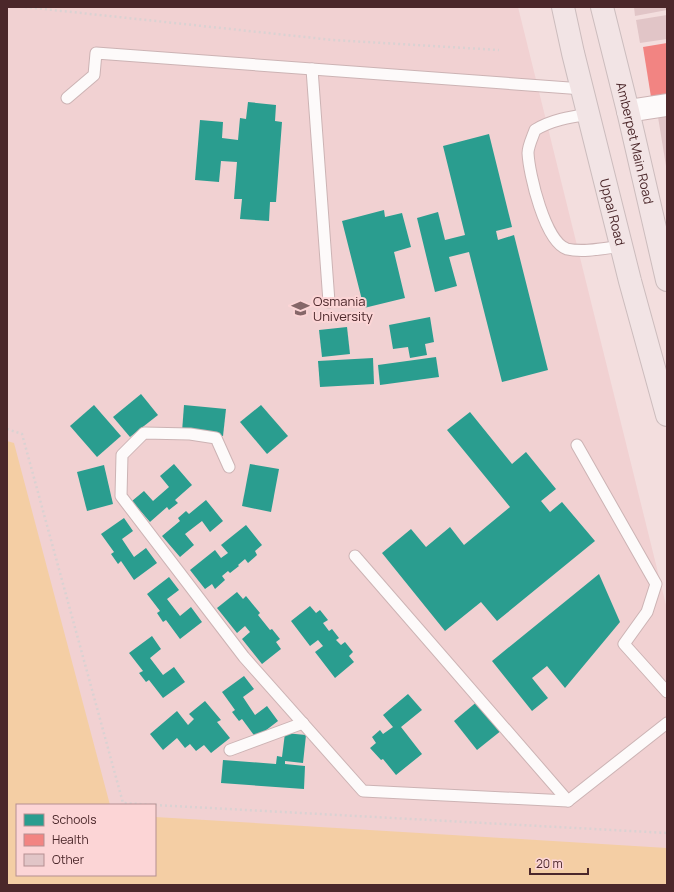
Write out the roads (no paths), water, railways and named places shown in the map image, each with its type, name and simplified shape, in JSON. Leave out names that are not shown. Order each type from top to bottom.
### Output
[{"type":"highway","name":"Uppal Road","points":[[563,7],[573,53],[622,246],[667,415]]},
{"type":"highway","name":"Amberpet Main Road","points":[[602,7],[667,277]]},
{"type":"street","points":[[628,112],[667,105]]},
{"type":"lane","points":[[66,98],[94,75],[96,53],[583,88]]},
{"type":"lane","points":[[312,69],[329,302]]},
{"type":"lane","points":[[589,114],[567,118],[543,125],[535,130],[528,151],[534,188],[542,212],[554,239],[566,248],[586,250],[622,246]]},
{"type":"lane","points":[[229,467],[216,438],[190,434],[144,433],[122,455],[121,496],[244,657],[363,790],[568,801],[667,723]]},
{"type":"lane","points":[[577,445],[656,584],[647,612],[624,644],[667,692]]},
{"type":"lane","points":[[355,556],[568,801]]},
{"type":"lane","points":[[230,750],[303,723]]},
{"type":"place","name":"Osmania University","points":[[300,308]]}]
